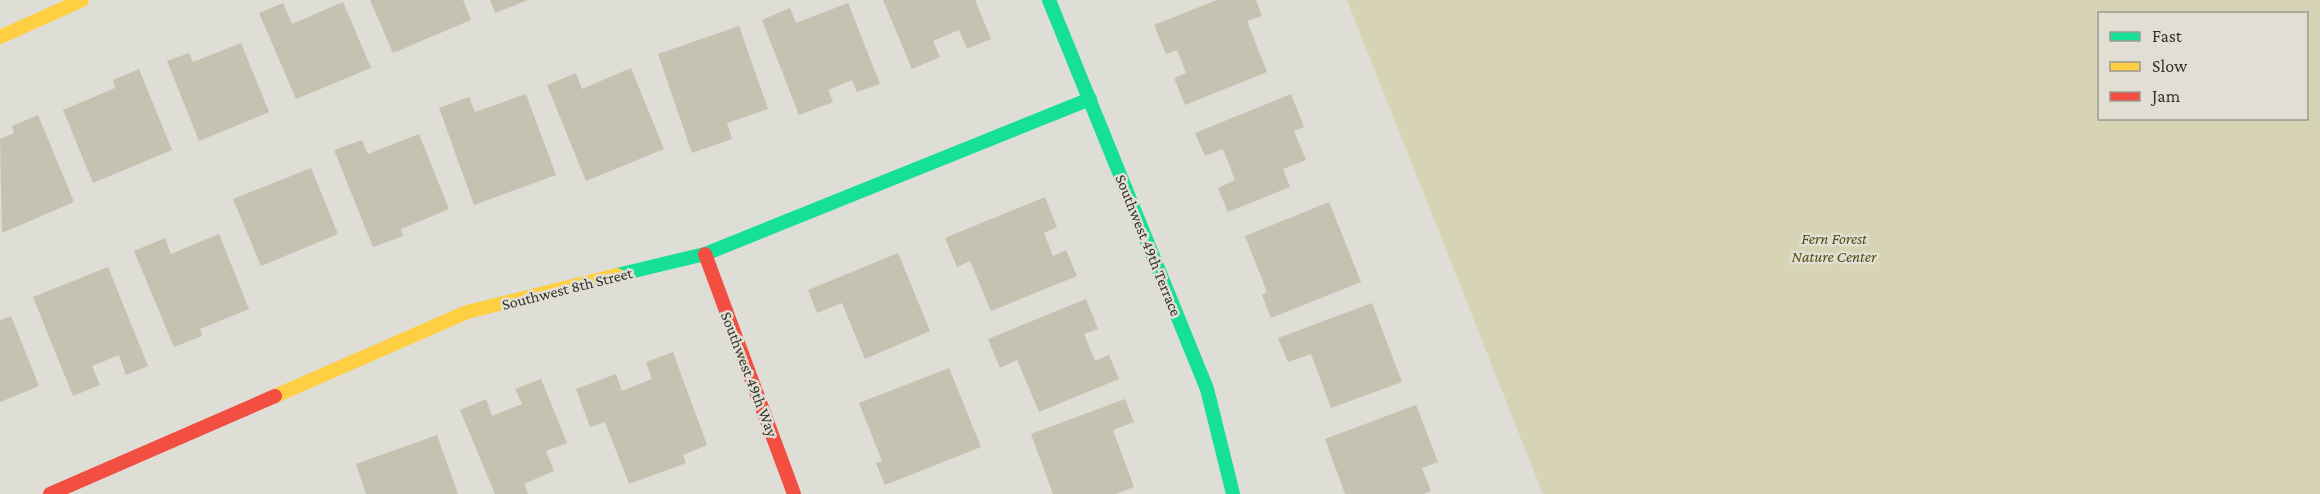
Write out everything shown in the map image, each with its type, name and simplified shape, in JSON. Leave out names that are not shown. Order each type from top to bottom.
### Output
[{"type":"street","points":[[0,37],[82,0]]},
{"type":"street","name":"Southwest 49th Terrace","points":[[1049,0],[1207,389],[1233,494]]},
{"type":"street","name":"Southwest 8th Street","points":[[50,494],[467,312],[705,254],[1090,99]]},
{"type":"street","name":"Southwest 49th Way","points":[[705,254],[794,494]]},
{"type":"green space","name":"Fern Forest Nature Center","points":[[1347,0],[2320,0],[2320,494],[1543,494]]},
{"type":"building","points":[[370,0],[463,0],[471,20],[393,53]]},
{"type":"building","points":[[490,0],[528,0],[495,13]]},
{"type":"building","points":[[883,0],[975,0],[991,39],[967,49],[959,30],[933,41],[940,57],[912,69]]},
{"type":"building","points":[[1217,0],[1256,0],[1262,16],[1247,21],[1267,72],[1185,105],[1174,78],[1186,73],[1177,50],[1166,54],[1154,25]]},
{"type":"building","points":[[343,2],[371,68],[296,99],[259,13],[283,3],[292,24]]},
{"type":"building","points":[[848,3],[880,84],[857,92],[852,80],[828,90],[833,102],[799,115],[762,20],[790,8],[796,23]]},
{"type":"building","points":[[739,26],[768,109],[727,123],[732,139],[692,153],[658,54]]},
{"type":"building","points":[[241,43],[269,112],[199,141],[167,61],[189,53],[193,62]]},
{"type":"building","points":[[631,68],[664,149],[586,181],[547,85],[576,73],[582,89]]},
{"type":"building","points":[[139,69],[172,150],[93,183],[63,110],[115,88],[113,80]]},
{"type":"building","points":[[526,94],[556,175],[474,205],[439,108],[469,97],[475,112]]},
{"type":"building","points":[[1291,94],[1304,127],[1294,131],[1306,160],[1283,169],[1290,187],[1228,212],[1218,188],[1235,180],[1223,149],[1205,156],[1195,133]]},
{"type":"building","points":[[38,115],[74,202],[2,233],[0,139],[14,133],[12,126]]},
{"type":"building","points":[[419,134],[449,209],[401,229],[403,236],[373,247],[334,150],[362,140],[368,154]]},
{"type":"building","points":[[311,168],[338,234],[261,266],[233,199]]},
{"type":"building","points":[[1045,197],[1057,227],[1044,233],[1053,256],[1066,250],[1077,276],[991,311],[970,261],[957,267],[945,238]]},
{"type":"building","points":[[1329,202],[1361,282],[1271,318],[1262,295],[1267,292],[1245,236]]},
{"type":"building","points":[[219,234],[249,309],[200,329],[202,336],[174,347],[134,251],[165,238],[171,254]]},
{"type":"building","points":[[898,253],[930,331],[865,359],[842,303],[817,313],[808,290]]},
{"type":"building","points":[[108,267],[148,366],[126,375],[119,355],[92,366],[100,385],[73,396],[33,297]]},
{"type":"building","points":[[1086,299],[1098,329],[1084,334],[1095,361],[1109,355],[1119,379],[1039,412],[1017,360],[1000,368],[988,339]]},
{"type":"building","points":[[1372,303],[1402,382],[1331,408],[1311,354],[1288,362],[1278,338]]},
{"type":"building","points":[[11,316],[39,386],[0,402],[0,320]]},
{"type":"building","points":[[673,352],[707,445],[683,455],[686,463],[629,484],[605,422],[590,427],[576,389],[616,374],[622,391],[652,379],[646,362]]},
{"type":"building","points":[[949,368],[981,447],[885,485],[876,463],[882,461],[859,403]]},
{"type":"building","points":[[541,379],[567,443],[546,451],[554,471],[524,484],[528,494],[495,494],[460,410],[486,399],[492,416],[522,404],[515,389]]},
{"type":"building","points":[[1125,399],[1134,422],[1113,430],[1134,487],[1115,494],[1053,494],[1031,434]]},
{"type":"building","points":[[1416,405],[1438,462],[1422,468],[1431,491],[1423,494],[1345,494],[1325,439]]},
{"type":"building","points":[[437,435],[458,494],[366,494],[356,464]]},
{"type":"traffic: fast","points":[[1049,0],[1207,389],[1233,494]]},
{"type":"traffic: fast","points":[[617,275],[705,254],[1090,99]]},
{"type":"traffic: slow","points":[[0,37],[82,0]]},
{"type":"traffic: slow","points":[[275,396],[467,312],[617,275]]},
{"type":"traffic: jam","points":[[705,254],[794,494]]},
{"type":"traffic: jam","points":[[50,494],[275,396]]}]
